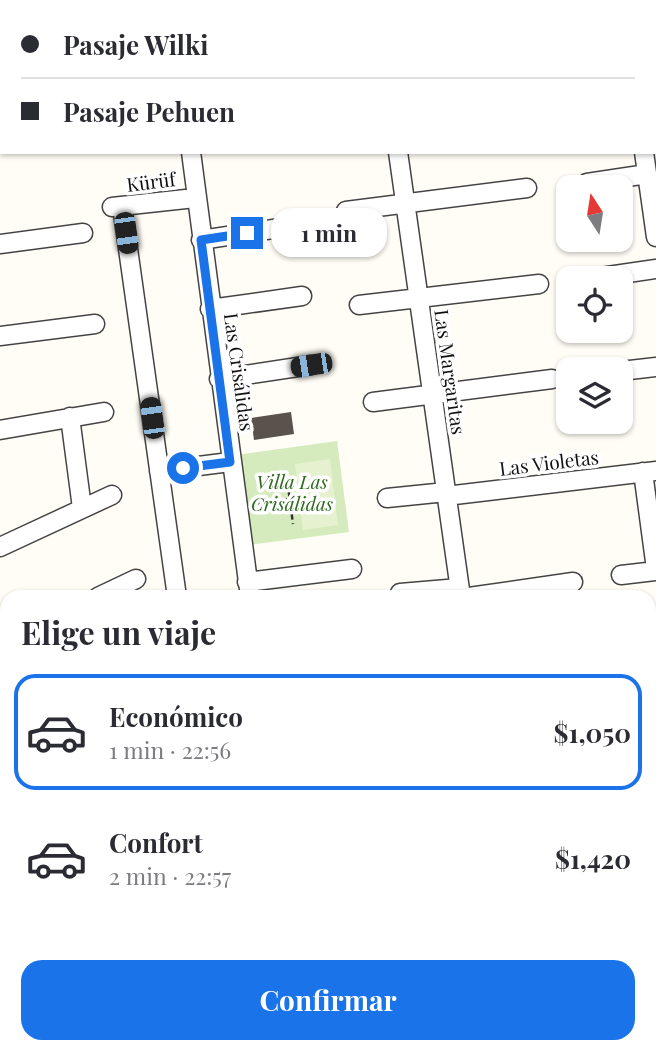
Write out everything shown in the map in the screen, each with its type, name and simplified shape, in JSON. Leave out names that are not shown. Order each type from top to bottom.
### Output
[{"type":"street","name":"Las Crisálidas","points":[[191,154],[248,589]]},
{"type":"street","name":"Las Margaritas","points":[[398,154],[446,494],[462,590]]},
{"type":"street","points":[[616,175],[649,166],[656,237]]},
{"type":"street","points":[[346,211],[527,188]]},
{"type":"street","name":"Kürüf","points":[[159,471],[117,207],[195,198]]},
{"type":"street","points":[[201,240],[293,226]]},
{"type":"street","points":[[0,244],[83,233]]},
{"type":"street","points":[[633,272],[656,269]]},
{"type":"street","points":[[359,305],[540,284]]},
{"type":"street","points":[[210,309],[302,296]]},
{"type":"street","points":[[0,336],[95,324]]},
{"type":"street","points":[[219,379],[311,365]]},
{"type":"street","points":[[633,370],[656,367]]},
{"type":"street","points":[[373,402],[552,379]]},
{"type":"street","points":[[0,430],[104,412]]},
{"type":"street","points":[[70,417],[82,508]]},
{"type":"street","points":[[176,590],[159,471],[230,462]]},
{"type":"street","points":[[621,576],[656,570],[650,471]]},
{"type":"street","name":"Las Violetas","points":[[387,498],[650,471]]},
{"type":"street","points":[[0,547],[112,495]]},
{"type":"street","points":[[248,589],[352,569]]},
{"type":"street","points":[[113,590],[136,579]]},
{"type":"street","points":[[500,590],[573,582]]},
{"type":"path","points":[[286,471],[293,524]]},
{"type":"path","points":[[237,506],[289,499]]},
{"type":"green space","name":"Villa Las Crisálidas","points":[[337,441],[349,532],[248,545],[236,455]]},
{"type":"green space","points":[[330,459],[338,525],[303,530],[295,464]]},
{"type":"building","points":[[291,412],[294,434],[254,440],[251,418]]},
{"type":"route","points":[[183,468],[230,462],[201,240],[247,233]]}]
